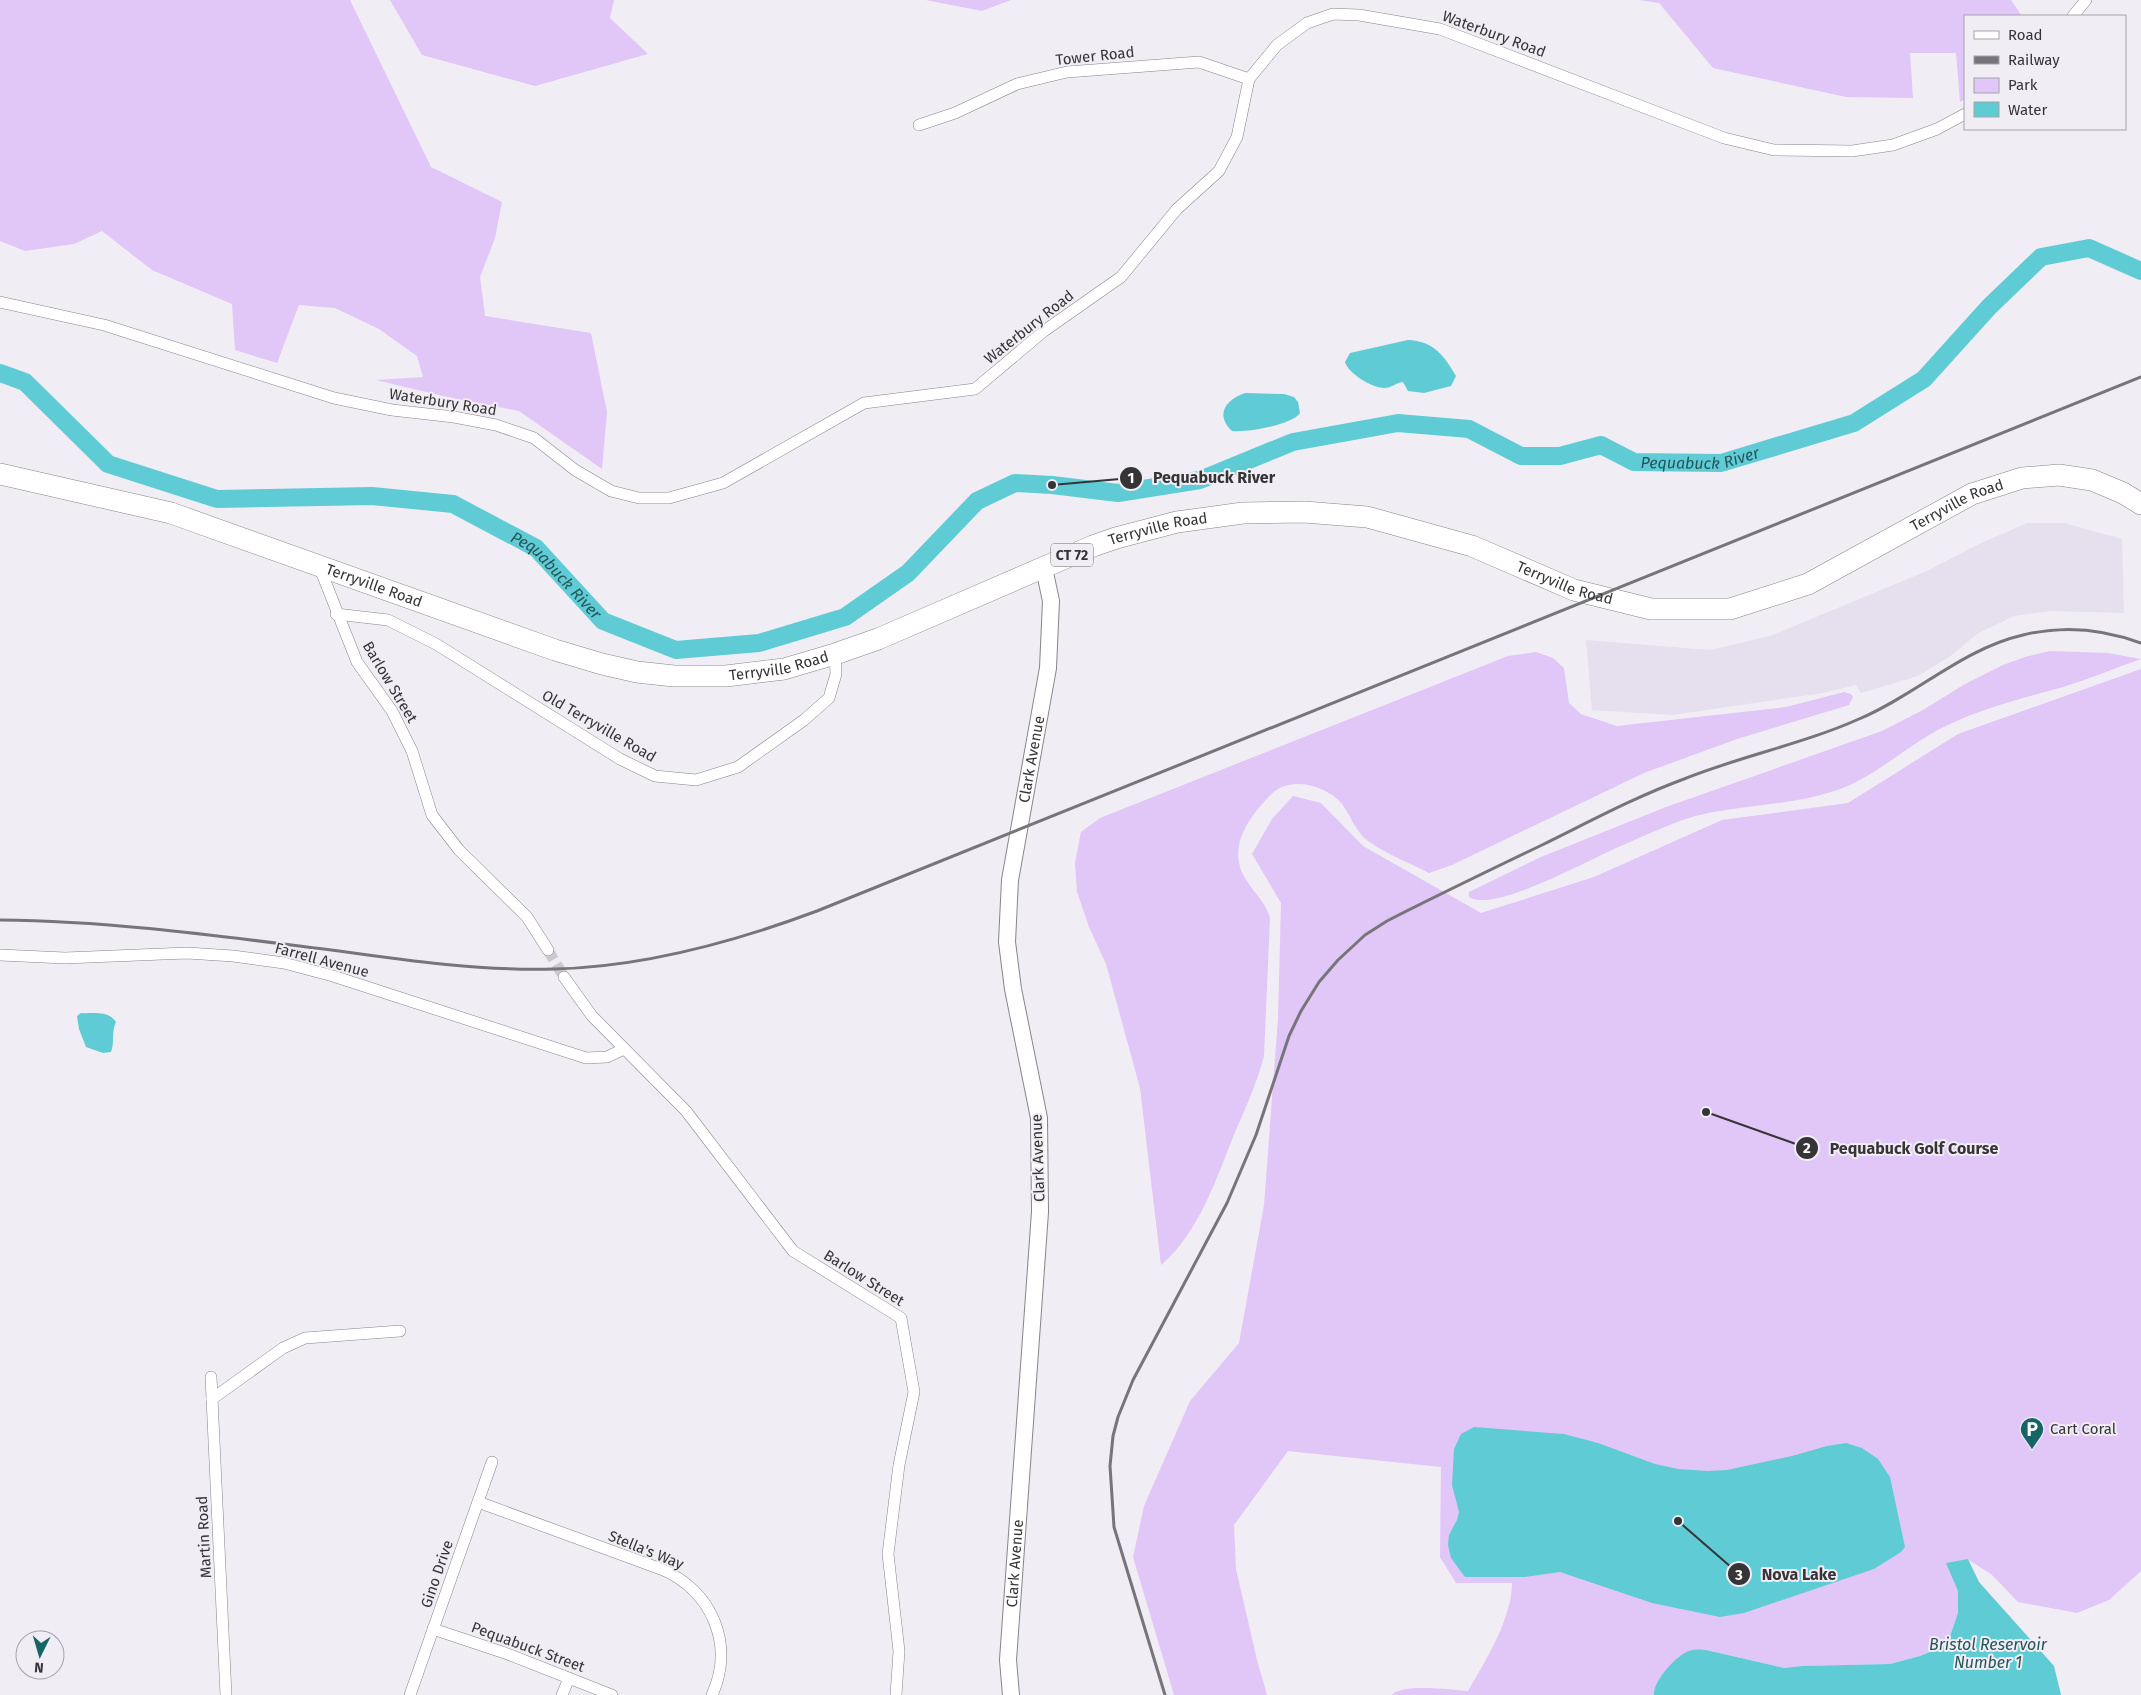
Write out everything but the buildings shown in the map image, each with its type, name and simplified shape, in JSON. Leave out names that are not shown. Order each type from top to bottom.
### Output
[{"type":"highway","name":"Terryville Road","points":[[0,474],[171,513],[555,650],[637,672],[674,676],[726,676],[784,669],[878,639],[1101,543],[1177,522],[1243,513],[1304,512],[1368,517],[1472,546],[1574,590],[1651,609],[1730,609],[1808,584],[1972,494],[2022,478],[2059,475],[2092,480],[2123,493],[2141,504]]},
{"type":"main road","name":"Clark Avenue","points":[[1011,1695],[1008,1660],[1040,1212],[1039,1118],[1013,989],[1007,942],[1010,880],[1050,650],[1051,601],[1044,568]]},
{"type":"street","points":[[2074,15],[2086,0]]},
{"type":"street","name":"Waterbury Road","points":[[0,302],[104,325],[334,398],[392,410],[454,416],[496,425],[534,438],[575,470],[611,491],[639,498],[669,498],[723,483],[864,403],[975,389],[1044,331],[1121,277],[1177,209],[1219,171],[1237,137],[1249,78],[1277,45],[1307,23],[1333,14],[1359,14],[1440,29],[1724,138],[1774,150],[1852,151],[1893,145],[1937,129],[1964,115]]},
{"type":"street","name":"Tower Road","points":[[919,125],[955,113],[1017,84],[1067,72],[1199,62],[1249,78]]},
{"type":"street","name":"Barlow Street","points":[[319,566],[336,614],[357,662],[392,711],[412,751],[428,807],[438,824],[471,863],[527,917],[548,950]]},
{"type":"street","name":"Old Terryville Road","points":[[336,614],[388,620],[436,644],[620,759],[655,776],[696,780],[738,767],[804,720],[829,698],[836,674],[835,654]]},
{"type":"street","name":"Farrell Avenue","points":[[0,955],[65,958],[187,953],[264,960],[333,976],[586,1058],[607,1057],[624,1049]]},
{"type":"street","name":"Barlow Street","points":[[564,977],[592,1016],[686,1111],[793,1251],[901,1318],[914,1392],[899,1465],[888,1554],[899,1651],[896,1695]]},
{"type":"street","points":[[212,1399],[283,1348],[305,1338],[400,1331]]},
{"type":"street","name":"Martin Road","points":[[211,1377],[226,1695]]},
{"type":"street","name":"Gino Drive","points":[[410,1695],[492,1462]]},
{"type":"street","name":"Stella's Way","points":[[478,1502],[661,1569],[686,1584],[708,1606],[717,1627],[721,1664],[712,1695]]},
{"type":"street","name":"Pequabuck Street","points":[[433,1629],[505,1653],[612,1695]]},
{"type":"street","points":[[562,1695],[569,1678]]},
{"type":"shaded area","points":[[2027,523],[2064,523],[2122,539],[2124,613],[2051,611],[2014,616],[1977,634],[1952,655],[1918,676],[1861,693],[1856,685],[1823,693],[1672,715],[1592,710],[1586,640],[1710,650],[1770,636],[1927,571],[1977,545]]},
{"type":"green space","points":[[0,0],[350,0],[431,167],[502,202],[495,238],[480,277],[485,316],[591,333],[607,412],[602,469],[519,411],[376,380],[423,377],[417,356],[379,329],[335,308],[299,305],[277,363],[235,350],[232,304],[152,270],[102,231],[74,244],[25,251],[0,241]]},
{"type":"green space","points":[[390,0],[614,0],[610,18],[648,54],[535,86],[422,55]]},
{"type":"green space","points":[[926,0],[1011,0],[982,11]]},
{"type":"green space","points":[[1639,0],[2011,0],[2021,15],[1964,15],[1964,100],[1960,102],[1956,53],[1910,53],[1913,98],[1846,97],[1713,68],[1659,3]]},
{"type":"green space","points":[[2050,651],[2108,653],[2141,659],[2073,684],[2005,703],[1948,725],[1862,779],[1831,792],[1800,800],[1704,814],[1653,832],[1545,882],[1521,891],[1499,898],[1481,900],[1469,897],[1469,892],[1541,857],[1666,807],[1882,731],[1923,710],[1965,684],[2003,665]]},
{"type":"green space","points":[[1536,652],[1553,658],[1564,668],[1569,703],[1581,714],[1617,726],[1786,707],[1844,692],[1851,694],[1853,697],[1849,705],[1737,739],[1644,773],[1452,865],[1429,873],[1368,841],[1356,828],[1342,804],[1330,793],[1314,786],[1298,784],[1282,787],[1275,791],[1249,821],[1242,834],[1238,855],[1244,877],[1263,903],[1270,918],[1264,1056],[1251,1095],[1206,1203],[1186,1237],[1161,1265],[1140,1088],[1106,964],[1089,927],[1077,892],[1075,863],[1081,832],[1100,818],[1508,656]]},
{"type":"green space","points":[[2141,669],[2141,1571],[2109,1600],[2077,1613],[2018,1602],[1991,1574],[1967,1559],[1954,1579],[1958,1591],[1958,1613],[1948,1642],[1945,1646],[1920,1656],[1890,1664],[1784,1668],[1706,1650],[1671,1666],[1661,1676],[1654,1695],[1392,1695],[1397,1691],[1416,1688],[1468,1691],[1503,1624],[1508,1610],[1512,1583],[1456,1583],[1440,1557],[1441,1467],[1288,1451],[1234,1525],[1236,1569],[1267,1695],[1174,1695],[1133,1557],[1144,1506],[1190,1401],[1239,1343],[1264,1205],[1278,1018],[1281,903],[1252,854],[1272,819],[1293,796],[1321,803],[1363,846],[1481,913],[1594,877],[1722,820],[1848,803],[1958,734]]},
{"type":"water","points":[[1408,340],[1431,346],[1442,356],[1456,376],[1451,386],[1424,393],[1408,391],[1403,382],[1387,388],[1379,387],[1367,383],[1355,375],[1345,362],[1350,353]]},
{"type":"water","points":[[1245,393],[1284,394],[1294,397],[1298,402],[1300,413],[1288,421],[1279,424],[1258,429],[1232,431],[1224,419],[1223,413],[1228,403]]},
{"type":"water","points":[[81,1013],[105,1014],[113,1018],[116,1022],[111,1052],[103,1053],[86,1047],[79,1029],[77,1016]]},
{"type":"water","points":[[1474,1427],[1564,1434],[1598,1443],[1655,1464],[1678,1469],[1708,1471],[1727,1470],[1846,1443],[1862,1448],[1878,1459],[1890,1477],[1905,1547],[1901,1552],[1874,1569],[1744,1613],[1720,1617],[1652,1603],[1560,1572],[1525,1577],[1465,1577],[1451,1558],[1448,1545],[1449,1535],[1459,1512],[1452,1485],[1454,1449],[1461,1434]]},
{"type":"water","name":"Bristol Reservoir Number 1","points":[[1968,1559],[1979,1582],[2054,1666],[2061,1695],[1654,1695],[1660,1678],[1674,1662],[1688,1651],[1706,1650],[1784,1668],[1890,1664],[1920,1656],[1945,1646],[1958,1613],[1958,1591],[1946,1563]]},
{"type":"waterway","name":"Pequabuck River","points":[[0,373],[25,382],[108,464],[217,499],[372,496],[453,504],[536,548],[603,621],[676,650],[759,643],[845,617],[908,573],[977,501],[1015,483],[1052,485],[1118,493],[1200,480],[1293,442],[1398,423],[1469,429],[1521,456],[1560,456],[1601,445],[1634,462],[1721,463],[1854,423],[1924,379],[1989,307],[2041,257],[2089,248],[2141,271]]},
{"type":"tunnel","points":[[548,950],[564,977]]},
{"type":"railway","points":[[0,920],[85,923],[170,931],[473,967],[527,969],[587,967],[654,958],[688,951],[753,933],[817,911],[2141,377]]},
{"type":"railway","points":[[1165,1695],[1114,1527],[1110,1466],[1113,1436],[1118,1417],[1133,1380],[1227,1203],[1256,1135],[1289,1036],[1301,1011],[1319,982],[1338,960],[1365,935],[1387,921],[1612,810],[1706,771],[1816,736],[1859,719],[1900,698],[1959,661],[2001,642],[2038,632],[2068,629],[2112,634],[2141,643]]},
{"type":"place","name":"Pequabuck River","points":[[1052,485]]},
{"type":"place","name":"Pequabuck Golf Course","points":[[1706,1112]]},
{"type":"place","name":"Cart Coral","points":[[2032,1450]]},
{"type":"place","name":"Nova Lake","points":[[1678,1521]]}]
